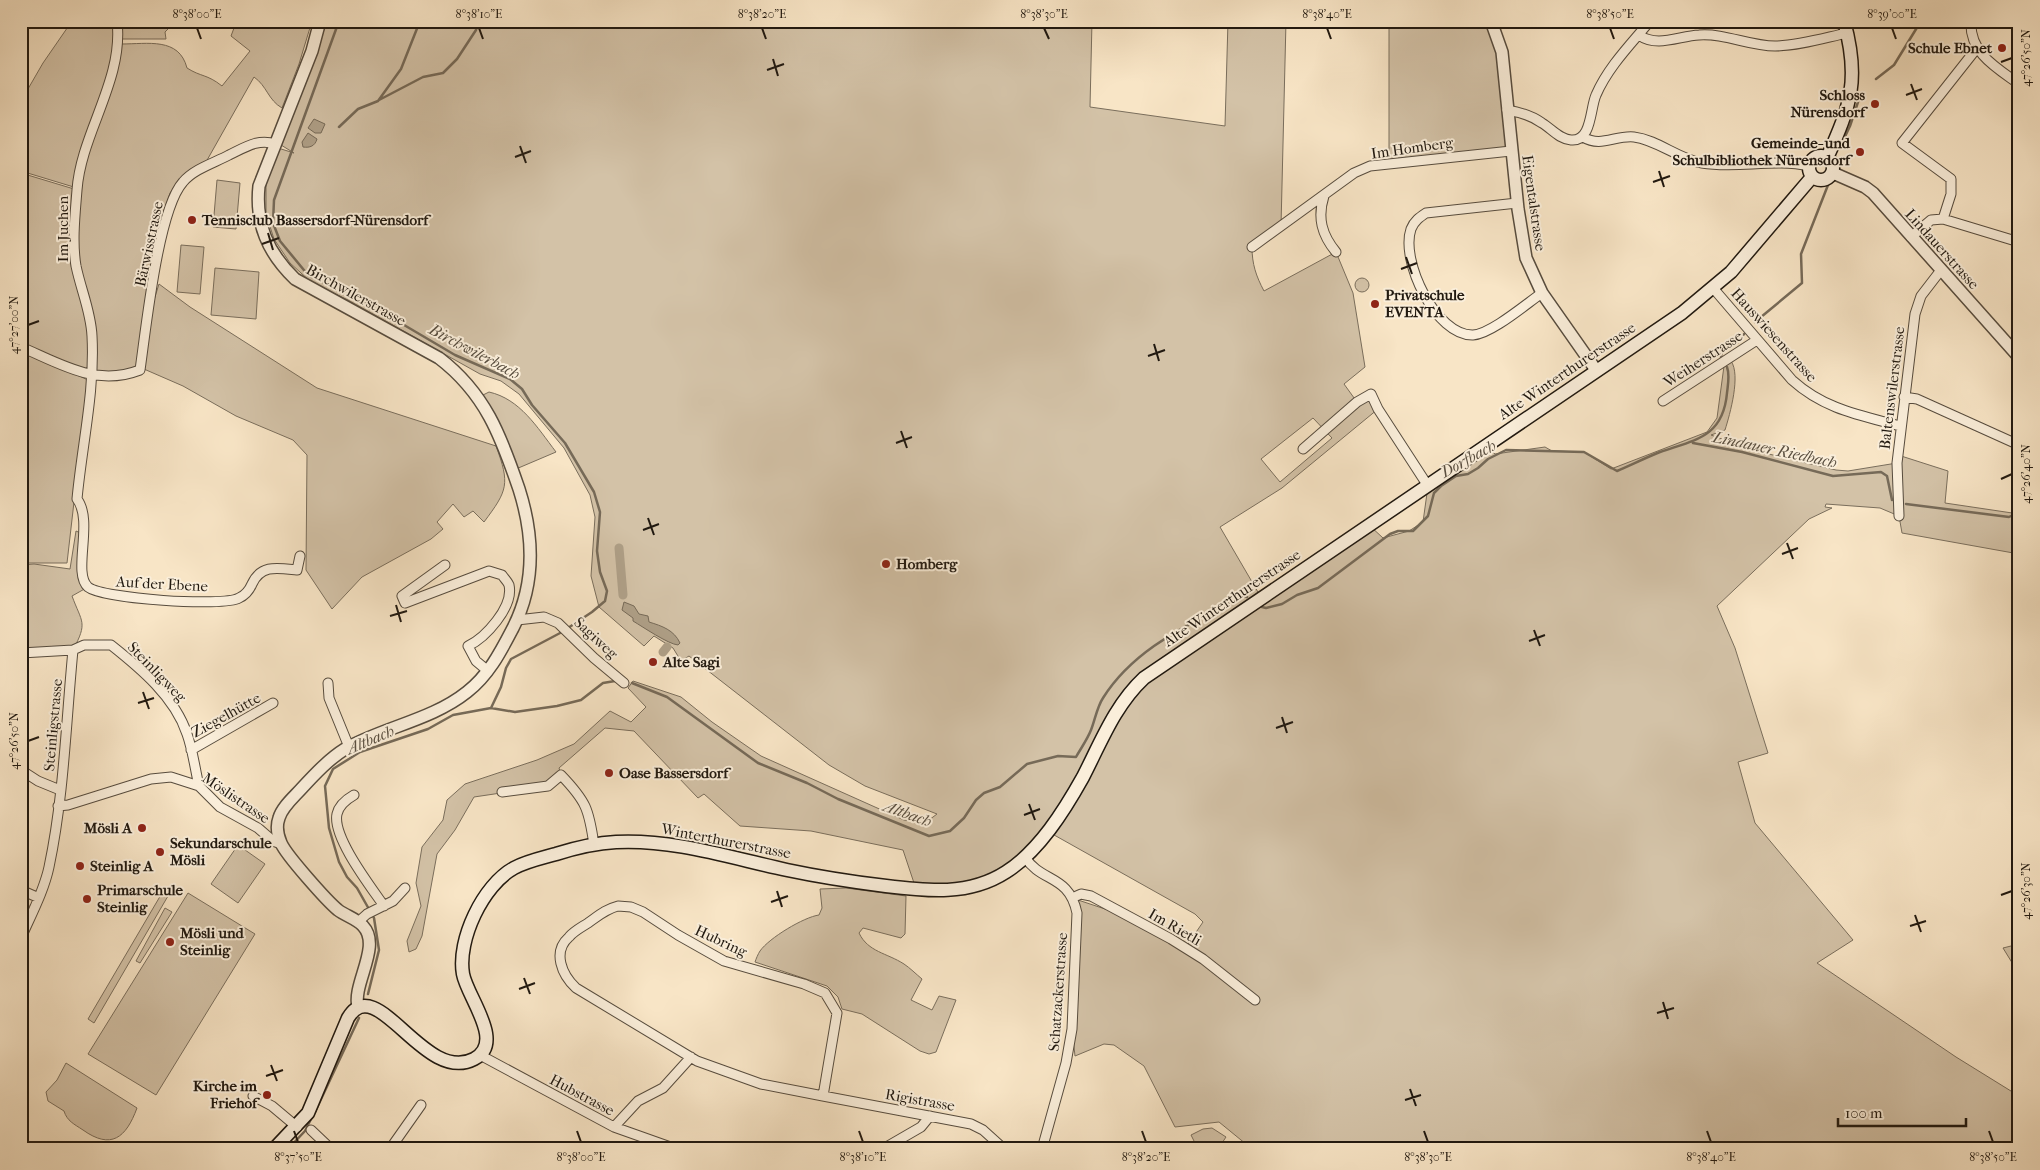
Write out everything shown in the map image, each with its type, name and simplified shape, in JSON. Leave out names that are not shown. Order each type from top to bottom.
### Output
[{"type":"main road","points":[[1827,158],[1851,98],[1853,65],[1845,27]]},
{"type":"main road","points":[[1816,157],[1827,158],[1833,164],[1833,173],[1823,180],[1810,171],[1816,157]]},
{"type":"main road","name":"Alte Winterthurerstrasse","points":[[1165,662],[1428,486],[1596,370],[1682,314],[1713,288],[1743,258],[1810,171]]},
{"type":"main road","name":"Winterthurerstrasse","points":[[480,1055],[485,1048],[487,1035],[466,985],[462,965],[463,947],[483,900],[496,881],[514,867],[536,859],[594,845],[615,842],[648,842],[681,846],[823,877],[939,891],[964,889],[985,882],[1005,872],[1025,856],[1066,805],[1112,719],[1128,694],[1144,678],[1165,662]]},
{"type":"main road","points":[[274,1149],[297,1127],[308,1113],[348,1018],[358,1007],[365,1006],[380,1010],[428,1054],[450,1063],[464,1063],[480,1055]]},
{"type":"street","name":"Im Juchen","points":[[77,499],[93,376],[91,322],[75,256],[77,188],[84,154],[109,80],[117,48],[117,21]]},
{"type":"street","name":"Birchwilerstrasse","points":[[281,844],[278,826],[284,808],[324,766],[349,747],[442,708],[467,692],[488,671],[517,620],[530,583],[529,529],[513,470],[485,407],[460,374],[440,358],[308,288],[295,279],[273,255],[262,230],[258,202],[263,173],[301,80],[320,21]]},
{"type":"street","name":"Eigentalstrasse","points":[[1491,21],[1502,52],[1517,203],[1526,258],[1542,293],[1596,370]]},
{"type":"street","points":[[1583,137],[1588,129],[1592,105],[1607,74],[1650,21]]},
{"type":"street","points":[[1971,21],[1977,48],[1987,60],[2019,84]]},
{"type":"street","points":[[1639,35],[1646,40],[1660,42],[1698,35],[1719,35],[1775,46],[1845,27]]},
{"type":"street","points":[[1943,219],[1951,194],[1951,179],[1902,143],[1977,48]]},
{"type":"street","points":[[1507,110],[1523,113],[1542,122],[1561,137],[1572,140],[1583,137],[1596,143],[1632,137],[1645,139],[1683,158],[1704,164],[1788,163],[1810,171]]},
{"type":"street","name":"Bärwisstrasse","points":[[93,376],[128,375],[140,370],[150,303],[167,215],[177,189],[184,180],[252,144],[263,141],[275,144]]},
{"type":"street","name":"Im Homberg","points":[[1252,247],[1354,173],[1370,166],[1393,162],[1511,151]]},
{"type":"street","name":"Lindauerstrasse","points":[[1833,173],[1865,187],[1872,193],[2019,357]]},
{"type":"street","points":[[1324,196],[1319,210],[1320,221],[1328,243],[1336,252]]},
{"type":"street","points":[[1517,203],[1426,213],[1416,220],[1411,229],[1409,242],[1412,266],[1418,282],[1440,319],[1452,330],[1462,334],[1475,335],[1487,330],[1542,293]]},
{"type":"street","points":[[1911,237],[1931,220],[1943,219],[2019,242]]},
{"type":"street","name":"Baltenswilerstrasse","points":[[1900,516],[1897,462],[1915,314],[1921,296],[1941,270]]},
{"type":"street","name":"Hauswiesenstrasse","points":[[1713,288],[1797,384],[1826,404],[1900,426]]},
{"type":"street","name":"Weiherstrasse","points":[[1663,401],[1757,340]]},
{"type":"street","points":[[21,347],[83,374],[93,376]]},
{"type":"street","points":[[1303,449],[1357,402],[1371,394],[1378,409],[1428,486]]},
{"type":"street","points":[[1904,397],[1917,399],[2019,445]]},
{"type":"street","name":"Auf der Ebene","points":[[77,499],[82,506],[85,534],[82,577],[88,587],[101,594],[156,600],[238,599],[248,592],[256,575],[266,568],[297,570],[300,556]]},
{"type":"street","points":[[445,565],[402,596],[405,603],[489,571],[502,575],[509,585],[509,595],[504,608],[493,626],[477,641],[468,646],[476,661],[488,671]]},
{"type":"street","name":"Sagiweg","points":[[517,620],[544,617],[566,629],[624,683]]},
{"type":"street","name":"Steinligweg","points":[[73,650],[84,645],[111,645],[141,671],[178,712],[192,750],[199,786]]},
{"type":"street","points":[[21,653],[73,650]]},
{"type":"street","name":"Steinligstrasse","points":[[21,938],[39,898],[49,867],[60,790],[73,650]]},
{"type":"street","points":[[328,683],[329,698],[349,747]]},
{"type":"street","name":"Ziegelhütte","points":[[192,750],[273,704]]},
{"type":"street","points":[[21,770],[38,781],[60,790]]},
{"type":"street","points":[[502,792],[548,786],[561,775],[580,795],[589,812],[594,845]]},
{"type":"street","name":"Möslistrasse","points":[[58,806],[68,805],[151,779],[171,777],[199,786],[216,804],[258,828],[273,841],[281,844]]},
{"type":"street","points":[[354,794],[343,802],[336,815],[340,837],[353,861],[384,906]]},
{"type":"street","points":[[281,844],[326,898],[339,911],[358,922],[367,931],[367,962],[356,995],[358,1007]]},
{"type":"street","points":[[1025,856],[1031,867],[1058,881],[1072,898]]},
{"type":"street","points":[[358,922],[371,912],[393,901],[405,888]]},
{"type":"street","points":[[21,890],[39,898]]},
{"type":"street","name":"Im Rietli","points":[[1072,898],[1081,894],[1091,896],[1171,939],[1203,959],[1256,1000]]},
{"type":"street","name":"Schatzackerstrasse","points":[[1042,1149],[1066,1063],[1072,1029],[1077,913],[1072,898]]},
{"type":"street","name":"Hubring","points":[[618,906],[631,907],[724,960],[804,984],[824,993],[837,1013],[823,1096],[761,1084],[692,1057],[576,988],[566,979],[560,964],[561,951],[567,938],[608,909],[618,906]]},
{"type":"street","name":"Hubstrasse","points":[[480,1055],[614,1127],[676,1149]]},
{"type":"street","points":[[614,1127],[638,1101],[663,1088],[692,1057]]},
{"type":"street","points":[[253,1096],[272,1106],[297,1127]]},
{"type":"street","name":"Rigistrasse","points":[[823,1096],[971,1124],[983,1130],[1004,1149]]},
{"type":"street","points":[[390,1149],[421,1105]]},
{"type":"street","points":[[883,1149],[922,1127],[930,1116]]},
{"type":"street","points":[[311,1130],[331,1149]]},
{"type":"shaded area","points":[[72,21],[114,21],[111,63],[77,188],[21,171],[21,101],[43,63]]},
{"type":"shaded area","points":[[119,21],[176,21],[165,32],[166,39],[121,39]]},
{"type":"shaded area","points":[[232,21],[312,21],[299,64],[282,108],[277,105],[254,77],[206,162],[180,179],[170,193],[165,209],[148,298],[154,300],[159,284],[190,307],[317,388],[496,446],[505,478],[502,494],[484,522],[473,511],[464,517],[453,504],[437,522],[443,529],[431,539],[362,577],[332,609],[306,570],[307,455],[293,440],[236,416],[183,386],[137,366],[129,372],[94,374],[94,322],[76,260],[79,188],[86,154],[121,44],[152,43],[170,47],[183,58],[187,68],[212,79],[222,86],[250,51],[231,36],[234,28]]},
{"type":"shaded area","points":[[327,21],[1092,21],[1090,107],[1225,126],[1228,21],[1286,21],[1281,226],[1252,247],[1254,264],[1264,291],[1336,252],[1353,293],[1365,367],[1344,384],[1357,402],[1371,394],[1378,409],[1282,488],[1220,527],[1262,599],[1369,525],[1383,538],[1409,531],[1423,522],[1428,486],[1486,446],[1495,454],[1545,447],[1552,451],[1584,452],[1611,469],[1707,432],[1717,418],[1724,366],[1731,361],[1734,367],[1735,385],[1725,430],[1711,435],[1752,450],[1836,470],[1848,471],[1897,463],[1898,455],[1948,471],[1945,503],[2019,514],[2019,554],[1902,533],[1899,516],[1880,508],[1826,504],[1825,507],[1832,508],[1809,519],[1717,606],[1735,648],[1768,753],[1738,762],[1755,823],[1853,940],[1817,963],[1956,1057],[2019,1096],[2019,1149],[1252,1149],[1219,1122],[1175,1127],[1144,1066],[1114,1045],[1104,1044],[1075,1056],[1072,1029],[1077,945],[1072,898],[1114,912],[1184,950],[1203,922],[1195,914],[1047,831],[1025,857],[985,882],[916,889],[903,850],[811,831],[740,826],[704,794],[698,798],[634,731],[605,728],[559,768],[561,775],[548,786],[474,797],[455,830],[437,854],[422,936],[416,949],[409,952],[407,941],[421,906],[416,883],[422,847],[443,820],[447,800],[465,784],[537,760],[574,744],[610,711],[631,722],[646,707],[628,688],[633,681],[681,697],[712,722],[761,756],[904,820],[925,823],[937,814],[865,786],[829,765],[689,656],[681,661],[673,648],[654,636],[644,646],[599,607],[591,576],[595,517],[590,495],[564,448],[519,394],[501,381],[480,374],[348,300],[312,283],[290,263],[274,239],[266,214],[266,175],[278,148],[294,153],[281,145]],"holes":[[[1313,418],[1332,438],[1280,482],[1261,459]]]},
{"type":"shaded area","points":[[1389,21],[1491,21],[1497,36],[1511,151],[1389,162]]},
{"type":"shaded area","points":[[1936,21],[1971,21],[1971,25],[1941,26]]},
{"type":"shaded area","points":[[314,119],[325,124],[321,133],[315,133],[308,128]]},
{"type":"shaded area","points":[[308,133],[317,139],[312,146],[303,147],[302,142]]},
{"type":"shaded area","points":[[21,173],[74,189],[71,256],[88,319],[89,374],[21,344]]},
{"type":"shaded area","points":[[217,180],[240,183],[236,229],[213,227]]},
{"type":"shaded area","points":[[181,245],[204,247],[200,294],[177,292]]},
{"type":"shaded area","points":[[215,268],[259,272],[256,319],[211,315]]},
{"type":"shaded area","points":[[1362,278],[1367,280],[1369,285],[1367,290],[1362,292],[1357,290],[1355,285],[1357,280]]},
{"type":"shaded area","points":[[21,350],[88,380],[67,563],[21,563]]},
{"type":"shaded area","points":[[489,392],[519,407],[535,424],[556,452],[516,469],[483,395]]},
{"type":"shaded area","points":[[76,531],[85,535],[82,577],[88,587],[72,596],[82,623],[78,641],[73,650],[21,653],[21,565],[34,564],[70,569]]},
{"type":"shaded area","points":[[624,602],[634,606],[639,614],[648,616],[649,622],[671,632],[680,643],[678,645],[668,642],[633,621],[633,618],[622,610]]},
{"type":"shaded area","points":[[238,845],[265,864],[238,903],[211,884]]},
{"type":"shaded area","points":[[846,888],[906,896],[905,934],[901,938],[863,928],[859,933],[867,944],[898,960],[922,979],[911,1000],[932,1010],[939,996],[956,1000],[936,1052],[929,1054],[920,1051],[862,1014],[842,1009],[838,997],[827,986],[755,962],[760,951],[779,934],[796,924],[819,915],[822,908],[820,889]]},
{"type":"shaded area","points":[[162,893],[168,896],[94,1023],[88,1019]]},
{"type":"shaded area","points":[[188,893],[255,934],[156,1095],[88,1054]]},
{"type":"shaded area","points":[[21,897],[28,902],[29,906],[21,923]]},
{"type":"shaded area","points":[[165,908],[172,912],[140,963],[136,961]]},
{"type":"shaded area","points":[[2019,944],[2019,974],[2003,948]]},
{"type":"shaded area","points":[[66,1063],[137,1108],[128,1127],[116,1138],[109,1140],[93,1136],[71,1122],[64,1111],[48,1101],[46,1092],[57,1080]]},
{"type":"shaded area","points":[[1212,1128],[1226,1137],[1218,1149],[1197,1147],[1191,1135],[1203,1129]]},
{"type":"waterway","name":"Birchwilerbach","points":[[339,21],[274,200],[273,223],[280,241],[308,275],[365,302],[455,355],[510,379],[522,389],[532,405],[565,443],[594,492],[600,512],[597,551],[600,572],[607,591],[605,601],[562,632],[511,659],[491,708]]},
{"type":"waterway","points":[[339,127],[358,109],[378,101],[401,69],[420,21]]},
{"type":"waterway","points":[[379,100],[423,77],[443,73],[457,59],[476,30],[478,21]]},
{"type":"waterway","name":"Dorfbach","points":[[1876,79],[1894,65],[1921,21]]},
{"type":"waterway","name":"Dorfbach","points":[[1841,145],[1850,126],[1861,93]]},
{"type":"waterway","name":"Dorfbach","points":[[1755,322],[1802,283],[1801,254],[1828,185]]},
{"type":"waterway","name":"Dorfbach","points":[[1721,357],[1722,351],[1737,343],[1744,334]]},
{"type":"waterway","name":"Dorfbach","points":[[1262,607],[1266,608],[1282,604],[1297,595],[1318,588],[1390,534],[1398,531],[1413,531],[1428,516],[1434,493],[1441,486],[1456,476],[1468,474],[1488,459],[1506,450],[1584,452],[1617,471],[1705,435],[1720,420],[1724,408],[1729,376],[1727,367]]},
{"type":"waterway","name":"Lindauer Riedbach","points":[[1693,443],[1742,452],[1833,476],[1881,472],[1887,476],[1892,500]]},
{"type":"waterway","name":"Lindauer Riedbach","points":[[1906,504],[2009,517],[2015,514],[2019,520]]},
{"type":"waterway","name":"Lindauer Riedbach","points":[[2019,526],[2019,536]]},
{"type":"waterway","points":[[619,548],[623,595]]},
{"type":"waterway","name":"Altbach","points":[[632,683],[667,697],[758,763],[807,783],[838,799],[929,836],[950,831],[964,818],[976,800],[984,793],[1000,787],[1027,764],[1058,756],[1076,757],[1089,734],[1103,698],[1131,664],[1165,638],[1184,627],[1242,596],[1247,597]]},
{"type":"waterway","points":[[663,652],[667,647]]},
{"type":"waterway","name":"Altbach","points":[[368,994],[379,950],[374,918],[339,862],[329,828],[325,786],[333,769],[360,752],[428,729],[453,715],[491,708],[515,712],[557,706],[581,700],[603,683],[615,681]]},
{"type":"waterway","name":"Altbach","points":[[315,1112],[359,1018]]},
{"type":"waterway","name":"Altbach","points":[[288,1149],[305,1131],[312,1117]]},
{"type":"place","name":"Schule Ebnet","points":[[2002,48]]},
{"type":"place","name":"Schloss Nürensdorf","points":[[1875,104]]},
{"type":"place","name":"Gemeinde- und Schulbibliothek Nürensdorf","points":[[1860,152]]},
{"type":"place","name":"Tennisclub Bassersdorf-Nürensdorf","points":[[192,220]]},
{"type":"place","name":"Privatschule EVENTA","points":[[1375,304]]},
{"type":"place","name":"Homberg","points":[[886,564]]},
{"type":"place","name":"Alte Sagi","points":[[653,662]]},
{"type":"place","name":"Oase Bassersdorf","points":[[609,773]]},
{"type":"place","name":"Mösli A","points":[[142,828]]},
{"type":"place","name":"Sekundarschule Mösli","points":[[160,852]]},
{"type":"place","name":"Steinlig A","points":[[80,866]]},
{"type":"place","name":"Primarschule Steinlig","points":[[87,899]]},
{"type":"place","name":"Mösli und Steinlig","points":[[170,942]]},
{"type":"place","name":"Kirche im Friehof","points":[[267,1095]]}]
